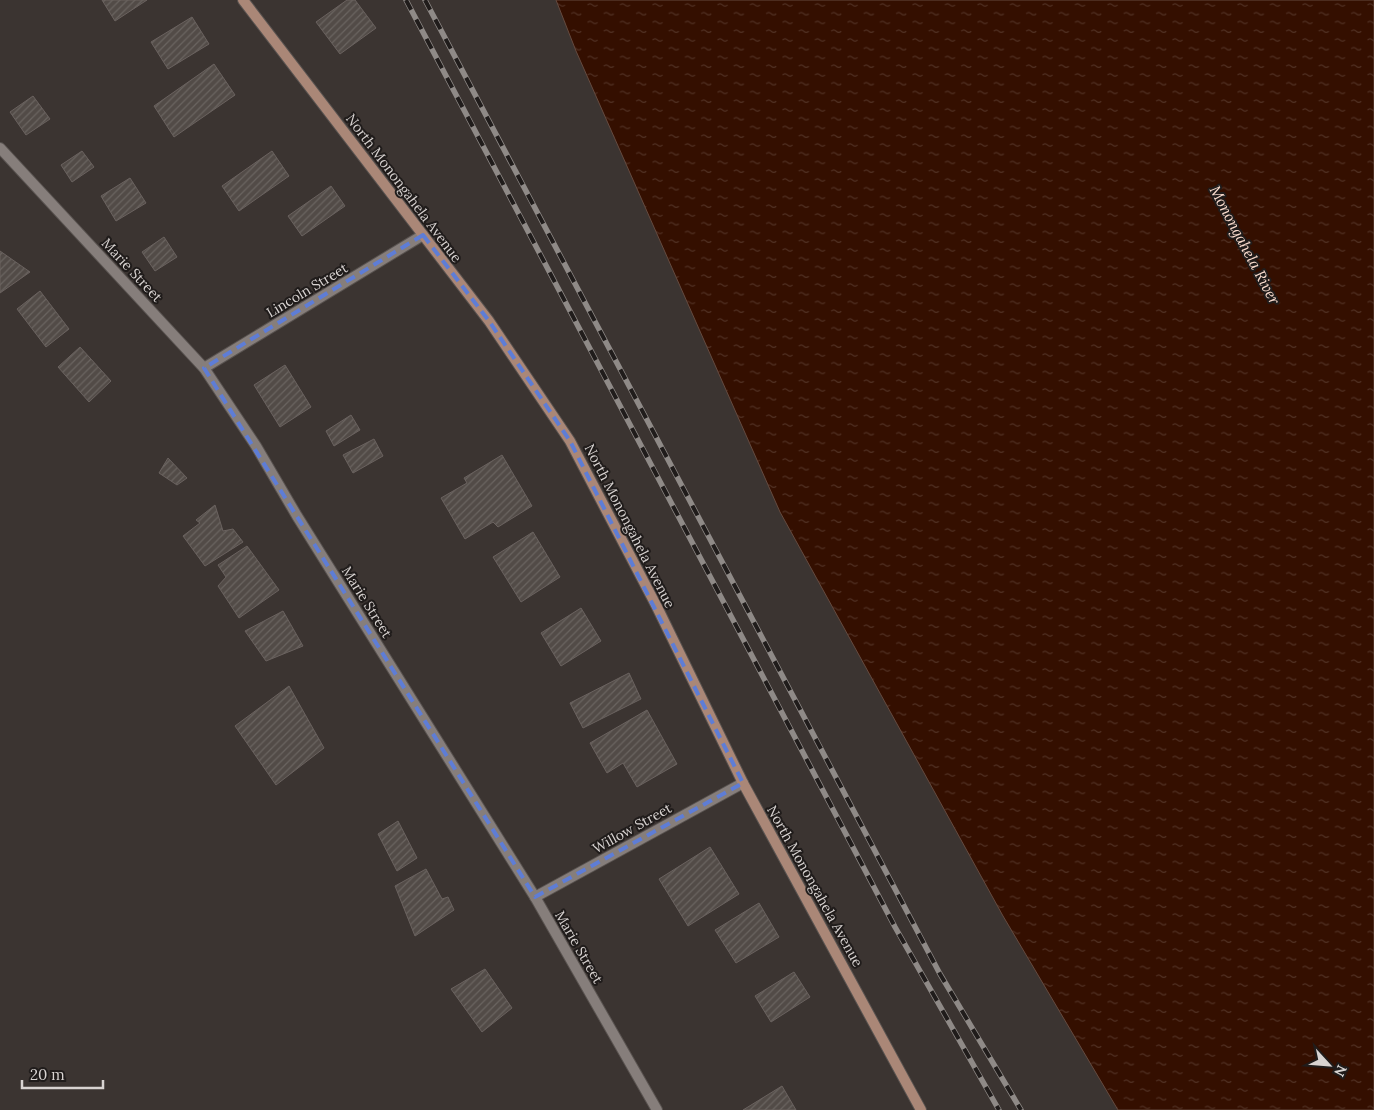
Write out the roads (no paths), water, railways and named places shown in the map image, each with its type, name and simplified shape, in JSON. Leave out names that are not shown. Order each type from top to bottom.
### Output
[{"type":"main road","name":"North Monongahela Avenue","points":[[243,0],[488,321],[570,441],[657,607],[742,784],[921,1110]]},
{"type":"street","name":"Marie Street","points":[[0,148],[204,368],[256,446],[297,516],[535,897],[657,1110]]},
{"type":"street","name":"Lincoln Street","points":[[204,368],[423,235]]},
{"type":"street","name":"Willow Street","points":[[535,897],[742,784]]},
{"type":"water","name":"Monongahela River","points":[[556,0],[1374,0],[1374,1110],[1118,1110],[1003,916],[780,512],[576,51]]},
{"type":"railway","points":[[406,0],[895,927],[999,1110]]},
{"type":"railway","points":[[425,0],[940,974],[1021,1110]]}]
